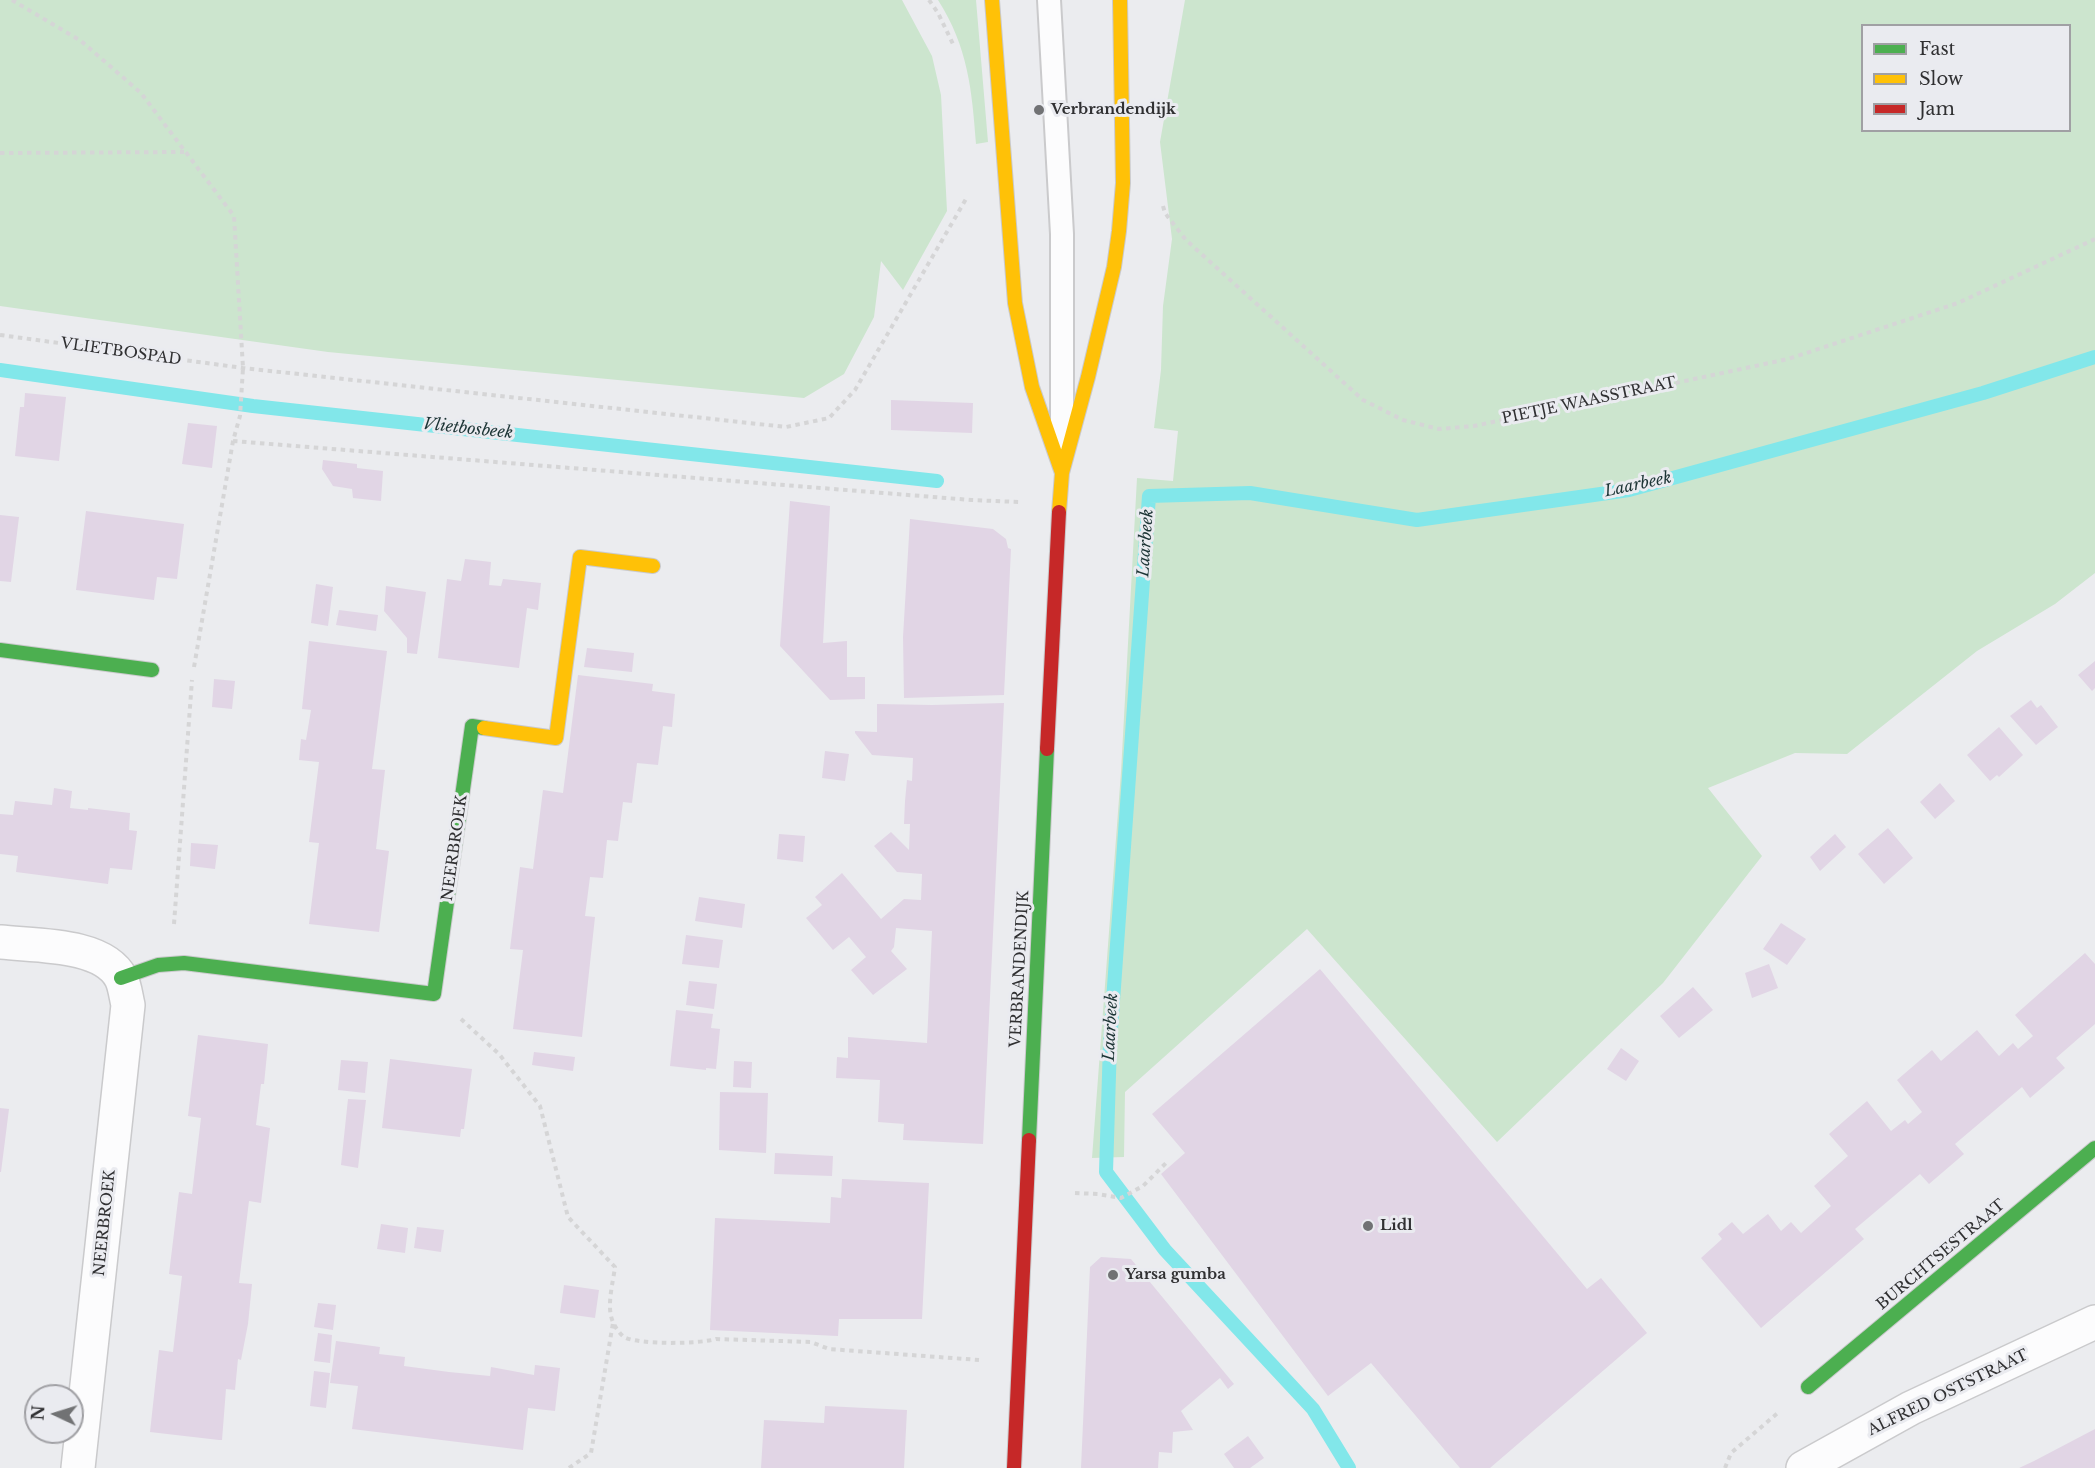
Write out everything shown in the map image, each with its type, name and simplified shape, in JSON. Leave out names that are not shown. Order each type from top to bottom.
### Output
[{"type":"main road","name":"VERBRANDENDIJK","points":[[992,0],[1015,303],[1032,387],[1062,472]]},
{"type":"main road","name":"VERBRANDENDIJK","points":[[1014,1468],[1052,635],[1062,472],[1088,377],[1114,267],[1119,231],[1123,183],[1120,0]]},
{"type":"main road","name":"NEERBROEK","points":[[434,994],[472,726],[556,738],[580,556],[653,566]]},
{"type":"main road","points":[[0,650],[152,670]]},
{"type":"main road","points":[[121,978],[158,965],[184,963],[434,994]]},
{"type":"main road","name":"BURCHTSESTRAAT","points":[[1808,1387],[2095,1148]]},
{"type":"street","points":[[0,942],[80,951],[106,961],[121,978]]},
{"type":"street","name":"NEERBROEK","points":[[78,1468],[128,1005],[121,978]]},
{"type":"street","name":"ALFRED OSTSTRAAT","points":[[1803,1468],[1911,1408],[2095,1322]]},
{"type":"lane","points":[[1049,0],[1062,234],[1062,472]]},
{"type":"path","points":[[12,0],[81,41],[141,93],[234,216],[243,368],[240,416],[233,441],[193,672],[174,925],[167,932]]},
{"type":"path","points":[[0,153],[185,152]]},
{"type":"path","name":"VLIETBOSPAD","points":[[0,336],[243,368],[786,427],[829,418],[855,390],[971,191]]},
{"type":"path","name":"PIETJE WAASSTRAAT","points":[[1161,196],[1165,213],[1186,240],[1363,400],[1403,420],[1439,429],[1474,426],[1788,359],[1958,303],[2095,239]]},
{"type":"path","points":[[233,441],[1030,503]]},
{"type":"path","points":[[434,994],[499,1054],[540,1106],[568,1217],[615,1267],[610,1311],[613,1322],[622,1336],[657,1342],[705,1343],[716,1339],[811,1342],[829,1349],[1019,1362]]},
{"type":"path","points":[[1075,1193],[1121,1198],[1143,1186],[1168,1161]]},
{"type":"path","points":[[569,1468],[591,1453],[613,1322]]},
{"type":"path","points":[[1725,1468],[1731,1453],[1808,1387]]},
{"type":"green space","points":[[0,0],[902,0],[932,56],[941,95],[947,211],[903,290],[881,261],[874,317],[844,374],[804,398],[328,352],[0,306]]},
{"type":"green space","points":[[938,0],[976,0],[988,142],[976,144],[967,69],[956,35]]},
{"type":"green space","points":[[1185,0],[2095,0],[2095,573],[2055,604],[1977,651],[1847,754],[1795,753],[1708,788],[1762,856],[1663,983],[1497,1142],[1307,929],[1125,1092],[1124,1157],[1092,1158],[1121,772],[1137,478],[1173,481],[1178,431],[1154,428],[1161,370],[1163,306],[1172,239],[1160,142]]},
{"type":"building","points":[[25,393],[66,397],[59,461],[15,456],[20,407],[24,407]]},
{"type":"building","points":[[891,400],[973,403],[972,433],[891,430]]},
{"type":"building","points":[[188,423],[217,426],[212,468],[182,464]]},
{"type":"building","points":[[323,460],[357,464],[357,468],[383,471],[381,501],[353,498],[352,489],[333,486],[322,469]]},
{"type":"building","points":[[790,501],[830,506],[823,643],[847,641],[847,677],[865,677],[865,699],[830,700],[780,646]]},
{"type":"building","points":[[86,511],[184,524],[177,579],[157,577],[154,600],[76,590]]},
{"type":"building","points":[[0,515],[19,517],[11,582],[0,581]]},
{"type":"building","points":[[910,519],[993,529],[1006,539],[1008,548],[1011,549],[1004,695],[904,698],[903,637]]},
{"type":"building","points":[[465,559],[491,562],[489,585],[501,586],[503,579],[541,583],[538,610],[527,608],[519,668],[438,658],[447,579],[461,581]]},
{"type":"building","points":[[316,584],[333,587],[328,626],[311,623]]},
{"type":"building","points":[[386,586],[426,592],[417,654],[407,653],[407,638],[384,611]]},
{"type":"building","points":[[339,610],[378,615],[376,631],[336,625]]},
{"type":"building","points":[[309,641],[387,651],[372,769],[385,770],[376,849],[389,851],[379,932],[309,924],[319,843],[309,842],[319,762],[299,760],[301,739],[306,740],[311,710],[302,709]]},
{"type":"building","points":[[587,648],[634,653],[632,672],[584,667]]},
{"type":"building","points":[[2095,661],[2095,688],[2092,691],[2078,675]]},
{"type":"building","points":[[578,675],[653,684],[652,691],[675,694],[672,727],[663,726],[658,765],[637,763],[632,803],[623,802],[618,841],[607,840],[603,878],[590,877],[585,916],[595,917],[582,1037],[513,1029],[523,950],[510,949],[520,867],[533,869],[543,790],[563,793]]},
{"type":"building","points":[[214,679],[235,681],[232,709],[212,707]]},
{"type":"building","points":[[2031,700],[2037,708],[2041,705],[2058,727],[2036,745],[2010,716]]},
{"type":"building","points":[[1004,703],[983,1144],[903,1140],[904,1124],[878,1122],[880,1080],[836,1078],[837,1057],[848,1058],[848,1037],[927,1043],[932,931],[896,928],[894,947],[891,951],[907,969],[873,995],[851,970],[866,957],[849,937],[833,950],[806,918],[822,905],[815,897],[842,873],[881,919],[904,899],[921,900],[922,874],[897,872],[874,846],[891,832],[909,850],[910,824],[904,824],[905,801],[907,780],[912,781],[913,758],[872,755],[855,733],[855,731],[877,732],[877,704]]},
{"type":"building","points":[[1999,727],[2023,755],[1999,777],[1997,775],[1990,781],[1967,755]]},
{"type":"building","points":[[825,751],[849,754],[845,781],[822,778]]},
{"type":"building","points":[[1940,783],[1955,801],[1935,819],[1920,802]]},
{"type":"building","points":[[54,788],[72,791],[70,808],[130,813],[129,830],[137,831],[132,870],[110,868],[108,884],[16,872],[18,856],[0,854],[0,814],[13,815],[15,801],[52,805]]},
{"type":"building","points":[[1888,828],[1913,858],[1884,884],[1858,854]]},
{"type":"building","points":[[779,834],[805,836],[803,862],[777,859]]},
{"type":"building","points":[[1835,834],[1846,847],[1820,871],[1810,857]]},
{"type":"building","points":[[191,843],[218,845],[215,869],[190,866]]},
{"type":"building","points":[[699,897],[745,904],[742,928],[695,921]]},
{"type":"building","points":[[1781,923],[1806,939],[1787,965],[1763,949]]},
{"type":"building","points":[[686,935],[723,940],[719,968],[682,964]]},
{"type":"building","points":[[2085,953],[2095,964],[2095,1024],[2056,1058],[2065,1068],[2030,1098],[2022,1087],[1955,1144],[1964,1154],[1929,1184],[1920,1174],[1855,1229],[1864,1239],[1761,1328],[1701,1258],[1722,1239],[1718,1234],[1732,1222],[1743,1234],[1768,1214],[1781,1231],[1791,1222],[1801,1233],[1831,1206],[1814,1186],[1848,1156],[1829,1134],[1867,1101],[1891,1131],[1905,1120],[1908,1124],[1922,1112],[1897,1080],[1932,1050],[1941,1061],[1977,1030],[1999,1056],[2013,1043],[2018,1049],[2033,1036],[2015,1015]]},
{"type":"building","points":[[1769,964],[1778,988],[1752,998],[1745,973]]},
{"type":"building","name":"Lidl","points":[[1320,969],[1587,1289],[1601,1278],[1647,1333],[1490,1468],[1460,1468],[1371,1363],[1328,1396],[1161,1174],[1185,1153],[1152,1114]]},
{"type":"building","points":[[689,981],[717,984],[714,1009],[686,1005]]},
{"type":"building","points":[[1693,987],[1713,1010],[1679,1038],[1660,1016]]},
{"type":"building","points":[[676,1010],[713,1014],[711,1028],[720,1029],[716,1069],[670,1066]]},
{"type":"building","points":[[198,1035],[268,1044],[264,1084],[261,1084],[256,1125],[270,1128],[261,1203],[249,1201],[239,1283],[252,1284],[248,1324],[241,1360],[238,1359],[235,1390],[226,1389],[222,1440],[150,1432],[159,1350],[173,1352],[182,1276],[169,1274],[179,1192],[192,1194],[201,1118],[188,1116]]},
{"type":"building","points":[[1621,1048],[1639,1061],[1626,1081],[1607,1069]]},
{"type":"building","points":[[534,1052],[575,1057],[573,1071],[532,1065]]},
{"type":"building","points":[[390,1059],[472,1069],[464,1129],[461,1129],[460,1137],[382,1128]]},
{"type":"building","points":[[341,1060],[368,1062],[365,1093],[338,1090]]},
{"type":"building","points":[[734,1061],[752,1062],[751,1088],[733,1087]]},
{"type":"building","points":[[720,1092],[768,1093],[766,1153],[719,1150]]},
{"type":"building","points":[[348,1099],[366,1100],[358,1168],[341,1165]]},
{"type":"building","points":[[0,1108],[9,1109],[1,1172],[0,1172]]},
{"type":"building","points":[[775,1153],[833,1156],[832,1176],[774,1174]]},
{"type":"building","points":[[842,1179],[929,1183],[922,1319],[839,1319],[838,1336],[710,1330],[715,1218],[830,1223],[831,1197],[841,1198]]},
{"type":"building","points":[[381,1224],[408,1228],[405,1253],[377,1249]]},
{"type":"building","points":[[417,1227],[444,1230],[441,1252],[414,1248]]},
{"type":"building","points":[[1101,1257],[1131,1259],[1234,1384],[1228,1389],[1220,1378],[1181,1411],[1193,1430],[1173,1432],[1172,1453],[1159,1452],[1158,1468],[1081,1468],[1090,1267]]},
{"type":"building","points":[[564,1285],[599,1290],[595,1318],[560,1313]]},
{"type":"building","points":[[318,1303],[336,1305],[333,1330],[314,1327]]},
{"type":"building","points":[[318,1333],[332,1335],[330,1363],[314,1361]]},
{"type":"building","points":[[336,1341],[380,1347],[379,1354],[405,1357],[404,1366],[449,1372],[490,1376],[491,1367],[534,1375],[535,1365],[560,1368],[555,1411],[528,1408],[523,1450],[352,1429],[358,1386],[330,1383]]},
{"type":"building","points":[[314,1371],[330,1373],[326,1408],[310,1406]]},
{"type":"building","points":[[825,1406],[907,1410],[904,1468],[761,1468],[764,1420],[824,1423]]},
{"type":"building","points":[[2095,1429],[2095,1468],[2019,1468],[2034,1461]]},
{"type":"building","points":[[1248,1436],[1264,1458],[1250,1468],[1234,1468],[1224,1454]]},
{"type":"waterway","name":"Laarbeek","points":[[1349,1468],[1313,1409],[1165,1250],[1106,1172],[1110,1043],[1149,496],[1250,493],[1417,520],[1629,490],[1983,393],[2095,357]]},
{"type":"waterway","name":"Vlietbosbeek","points":[[0,370],[253,406],[937,481]]},
{"type":"traffic: fast","points":[[0,650],[152,670]]},
{"type":"traffic: fast","points":[[121,978],[158,965],[184,963],[434,994],[472,726],[484,728]]},
{"type":"traffic: fast","points":[[1029,1140],[1047,749]]},
{"type":"traffic: fast","points":[[1808,1387],[2095,1148]]},
{"type":"traffic: slow","points":[[992,0],[1015,303],[1032,387],[1062,473]]},
{"type":"traffic: slow","points":[[1059,512],[1062,473],[1114,267],[1119,231],[1123,183],[1120,0]]},
{"type":"traffic: slow","points":[[484,728],[556,738],[580,557],[653,566]]},
{"type":"traffic: jam","points":[[1047,749],[1059,512]]},
{"type":"traffic: jam","points":[[1014,1468],[1029,1140]]},
{"type":"place","name":"Verbrandendijk","points":[[1039,110]]},
{"type":"place","name":"Lidl","points":[[1368,1226]]},
{"type":"place","name":"Yarsa gumba","points":[[1113,1275]]}]
